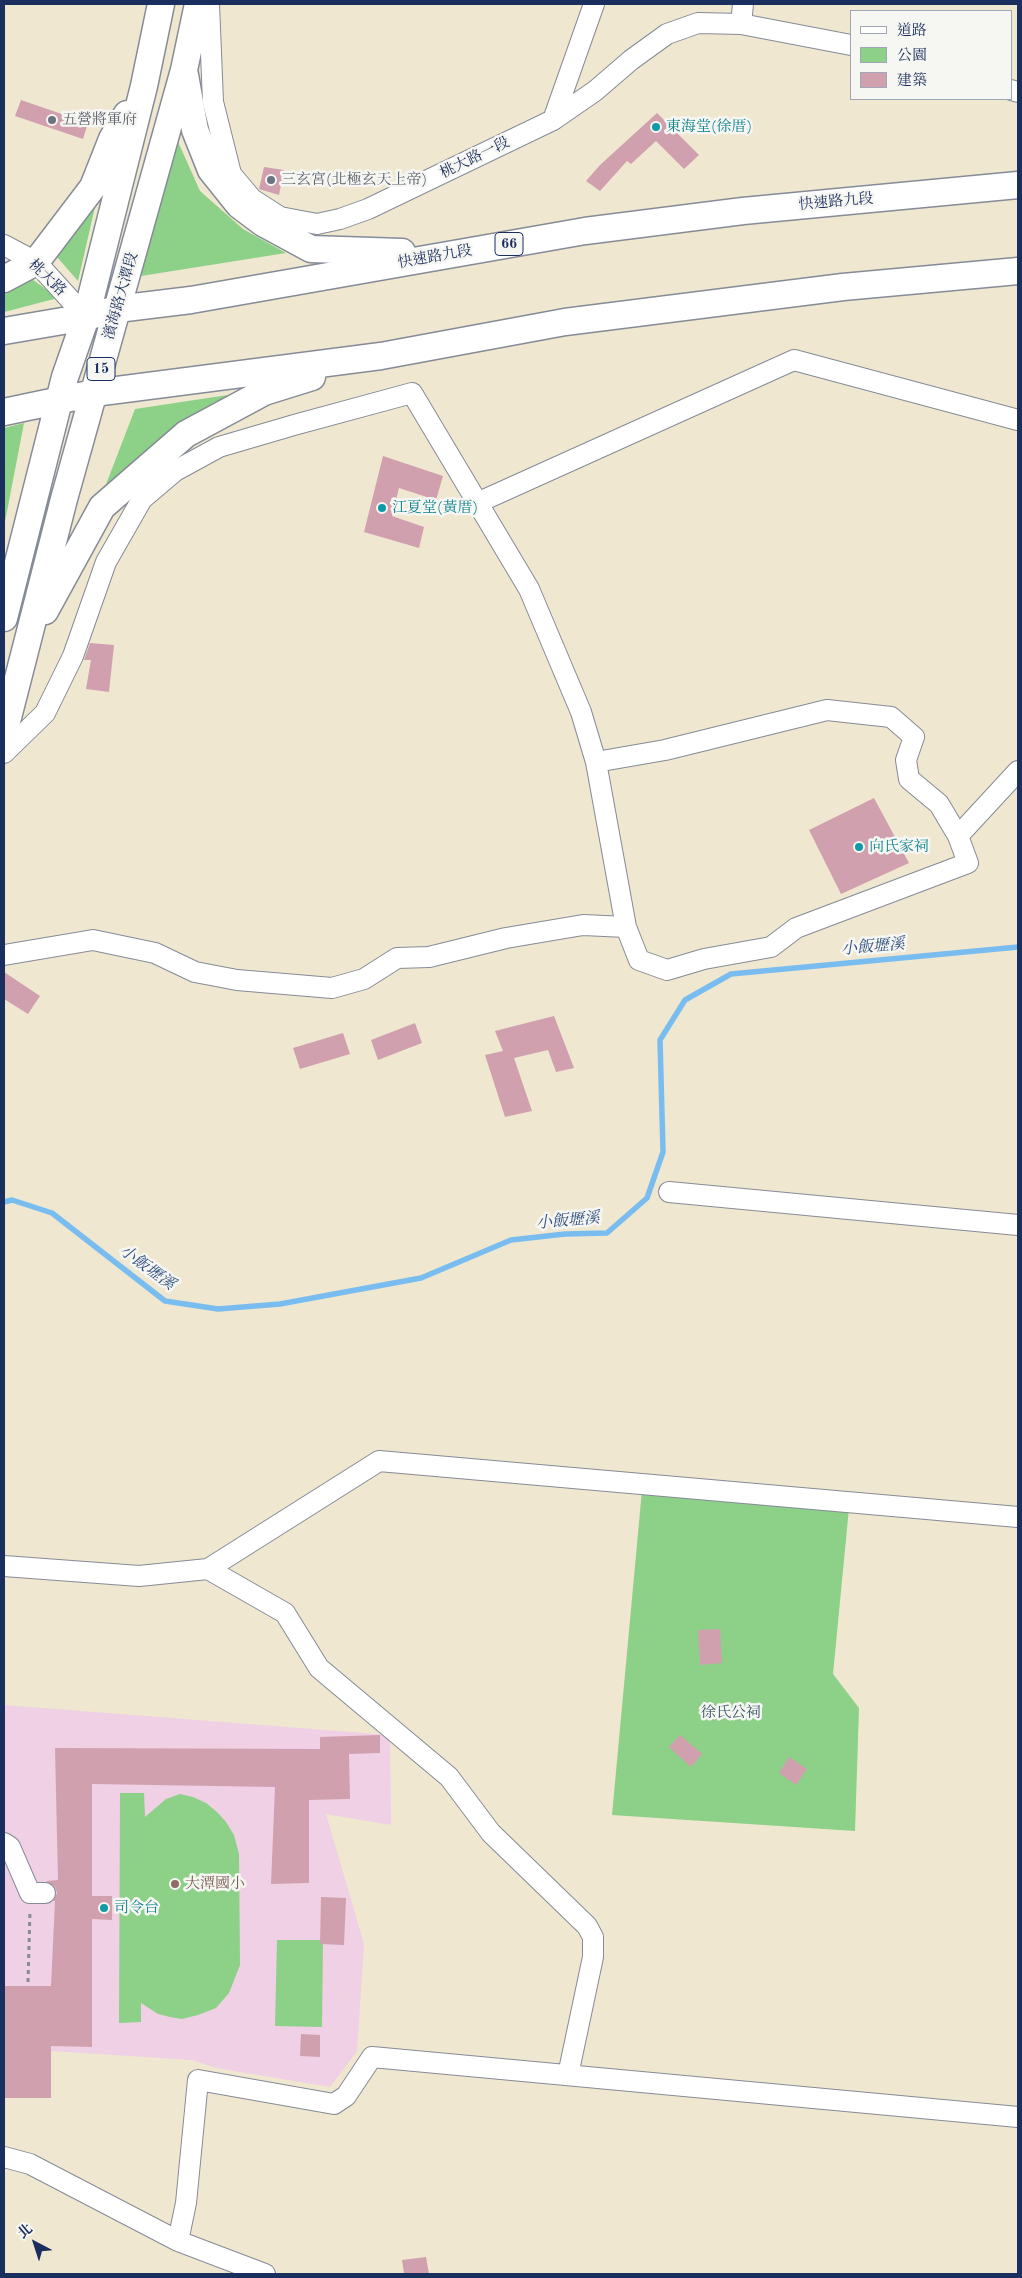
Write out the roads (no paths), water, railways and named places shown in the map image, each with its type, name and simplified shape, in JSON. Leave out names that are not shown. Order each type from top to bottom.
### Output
[{"type":"main road","name":"濱海路大潭段","points":[[4,618],[74,344],[86,317],[144,86],[161,4]]},
{"type":"main road","name":"濱海路大潭段","points":[[4,734],[27,639],[184,70],[198,4]]},
{"type":"main road","points":[[184,70],[195,130],[211,170],[239,205],[263,223],[311,249],[455,253]]},
{"type":"main road","points":[[4,279],[36,262],[93,187],[112,139],[144,86]]},
{"type":"main road","name":"快速路九段","points":[[4,331],[86,317],[117,309],[191,300],[584,231],[743,211],[1018,185]]},
{"type":"main road","points":[[4,412],[94,393],[381,356],[565,322],[843,287],[1018,271]]},
{"type":"main road","points":[[27,639],[102,507],[186,434],[264,392],[381,356]]},
{"type":"street","name":"桃大路一段","points":[[209,4],[213,102],[231,174],[252,199],[280,217],[317,224],[340,219],[368,209],[553,120],[595,91],[630,60],[667,34],[698,23],[741,24],[850,45]]},
{"type":"street","points":[[553,120],[594,4]]},
{"type":"street","points":[[741,24],[744,4]]},
{"type":"street","name":"桃大路","points":[[4,245],[36,262],[86,317]]},
{"type":"street","points":[[476,504],[794,360],[1018,420]]},
{"type":"street","points":[[4,753],[45,713],[73,656],[106,562],[142,500],[175,471],[219,447],[412,393],[476,504],[529,589],[581,712],[596,762],[626,927],[639,960],[667,970],[704,959],[771,947],[796,928],[968,863],[958,836],[939,804],[909,779],[906,760],[914,737],[891,717],[827,710],[664,750],[596,762]]},
{"type":"street","points":[[958,836],[1018,771]]},
{"type":"street","points":[[4,955],[93,940],[155,953],[195,972],[236,980],[332,988],[364,979],[397,958],[429,957],[506,938],[583,925],[626,927]]},
{"type":"street","points":[[669,1192],[1018,1225]]},
{"type":"street","points":[[4,1566],[139,1576],[208,1569],[379,1461],[1018,1517]]},
{"type":"street","points":[[208,1569],[285,1613],[319,1668],[449,1777],[491,1833],[587,1926],[593,1937],[593,1957],[568,2075]]},
{"type":"street","points":[[4,1843],[10,1847],[37,1893]]},
{"type":"street","points":[[178,2241],[186,2203],[198,2080],[334,2104],[346,2096],[372,2057],[1018,2116]]},
{"type":"street","points":[[4,2157],[30,2164],[178,2241],[265,2274]]},
{"type":"waterway","name":"小飯壢溪","points":[[4,1202],[12,1200],[52,1213],[165,1301],[218,1309],[280,1304],[421,1278],[511,1240],[565,1234],[607,1233],[647,1198],[663,1152],[660,1040],[685,1000],[731,974],[1018,947]]},
{"type":"place","name":"五營將軍府","points":[[52,120]]},
{"type":"place","name":"東海堂(徐厝)","points":[[656,127]]},
{"type":"place","name":"三玄宮(北極玄天上帝)","points":[[271,180]]},
{"type":"place","name":"江夏堂(黃厝)","points":[[382,508]]},
{"type":"place","name":"向氏家祠","points":[[859,847]]},
{"type":"place","name":"大潭國小","points":[[175,1884]]},
{"type":"place","name":"司令台","points":[[104,1908]]},
{"type":"park label","name":"徐氏公祠","points":[[731,1713]]}]
